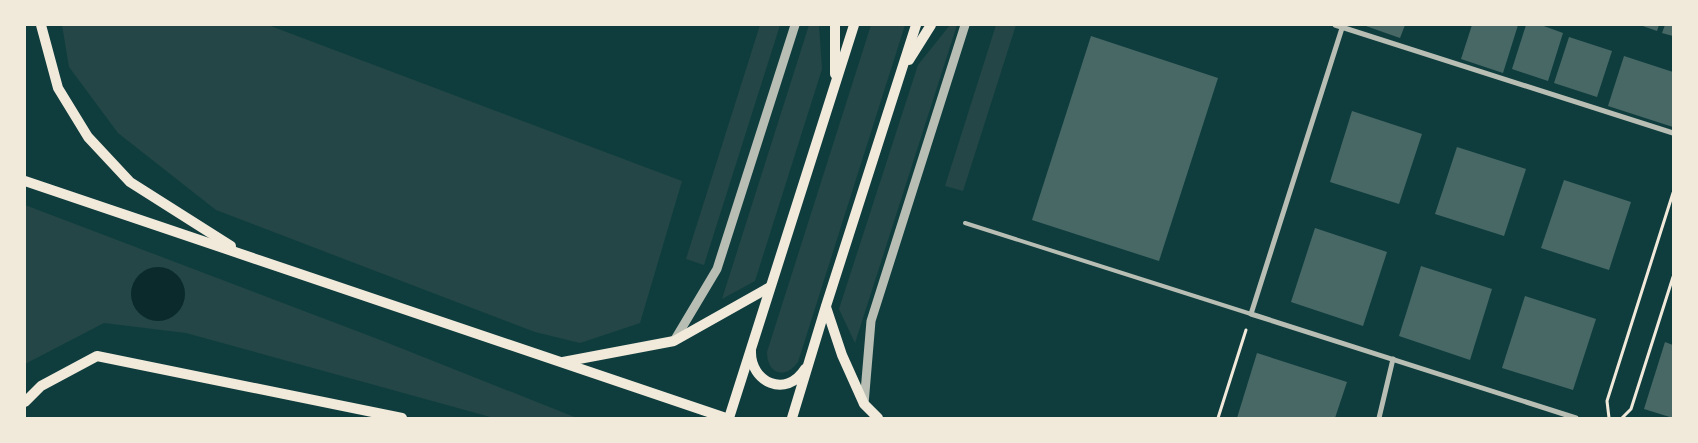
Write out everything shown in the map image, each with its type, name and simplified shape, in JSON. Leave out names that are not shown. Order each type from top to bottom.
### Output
[{"type":"main road","points":[[41,25],[58,88],[88,136],[130,182],[244,254]]},
{"type":"main road","points":[[835,86],[836,25]]},
{"type":"main road","points":[[25,181],[728,418],[854,25]]},
{"type":"main road","points":[[792,418],[916,25]]},
{"type":"main road","points":[[901,71],[931,25]]},
{"type":"main road","points":[[561,362],[674,340],[770,286]]},
{"type":"main road","points":[[826,306],[842,355],[864,404],[878,418]]},
{"type":"main road","points":[[752,343],[751,354],[754,365],[760,375],[778,386],[793,382],[801,375],[808,363]]},
{"type":"main road","points":[[25,402],[41,386],[97,356],[402,418]]},
{"type":"street","points":[[674,340],[717,269],[795,25]]},
{"type":"street","points":[[864,404],[870,321],[965,25]]},
{"type":"street","points":[[1335,25],[1673,133]]},
{"type":"street","points":[[1343,26],[1251,314],[1576,418]]},
{"type":"street","points":[[1379,418],[1393,359]]},
{"type":"lane","points":[[965,222],[1251,314]]},
{"type":"path","points":[[1609,418],[1607,401],[1673,192]]},
{"type":"path","points":[[1622,418],[1631,409],[1673,277]]},
{"type":"path","points":[[1218,418],[1251,314]]},
{"type":"shaded area","points":[[62,25],[268,25],[682,181],[640,323],[580,343],[535,332],[216,210],[118,133],[69,67]]},
{"type":"shaded area","points":[[760,25],[780,25],[704,265],[686,259]]},
{"type":"shaded area","points":[[809,25],[819,25],[822,69],[755,281],[722,299]]},
{"type":"shaded area","points":[[871,25],[905,25],[798,362],[788,371],[778,372],[773,370],[770,365],[767,352]]},
{"type":"shaded area","points":[[950,25],[957,25],[855,343],[839,309],[918,65]]},
{"type":"shaded area","points":[[996,25],[1016,25],[963,191],[945,186]]},
{"type":"shaded area","points":[[25,205],[383,341],[577,418],[494,418],[186,333],[104,323],[25,364]]},
{"type":"shaded area","points":[[153,267],[163,267],[173,271],[181,279],[185,294],[181,309],[173,317],[163,321],[153,321],[143,317],[135,309],[131,299],[131,289],[135,279],[143,271]]},
{"type":"building","points":[[1363,25],[1405,25],[1400,38]]},
{"type":"building","points":[[1472,25],[1518,25],[1503,73],[1461,59]]},
{"type":"building","points":[[1526,25],[1541,25],[1563,33],[1548,81],[1512,69]]},
{"type":"building","points":[[1640,25],[1659,25],[1657,31]]},
{"type":"building","points":[[1665,25],[1673,25],[1673,36],[1662,33]]},
{"type":"building","points":[[1091,36],[1218,78],[1159,261],[1032,220]]},
{"type":"building","points":[[1569,37],[1612,51],[1597,97],[1554,83]]},
{"type":"building","points":[[1624,56],[1673,72],[1673,127],[1608,106]]},
{"type":"building","points":[[1352,111],[1422,134],[1399,204],[1330,182]]},
{"type":"building","points":[[1457,147],[1526,169],[1504,236],[1435,214]]},
{"type":"building","points":[[1564,180],[1631,202],[1609,270],[1541,248]]},
{"type":"building","points":[[1315,228],[1387,252],[1363,326],[1291,302]]},
{"type":"building","points":[[1421,266],[1492,289],[1470,360],[1399,336]]},
{"type":"building","points":[[1525,296],[1596,319],[1573,390],[1502,368]]},
{"type":"building","points":[[1665,342],[1673,345],[1673,418],[1644,409]]},
{"type":"building","points":[[1257,353],[1347,382],[1335,418],[1237,418]]}]
